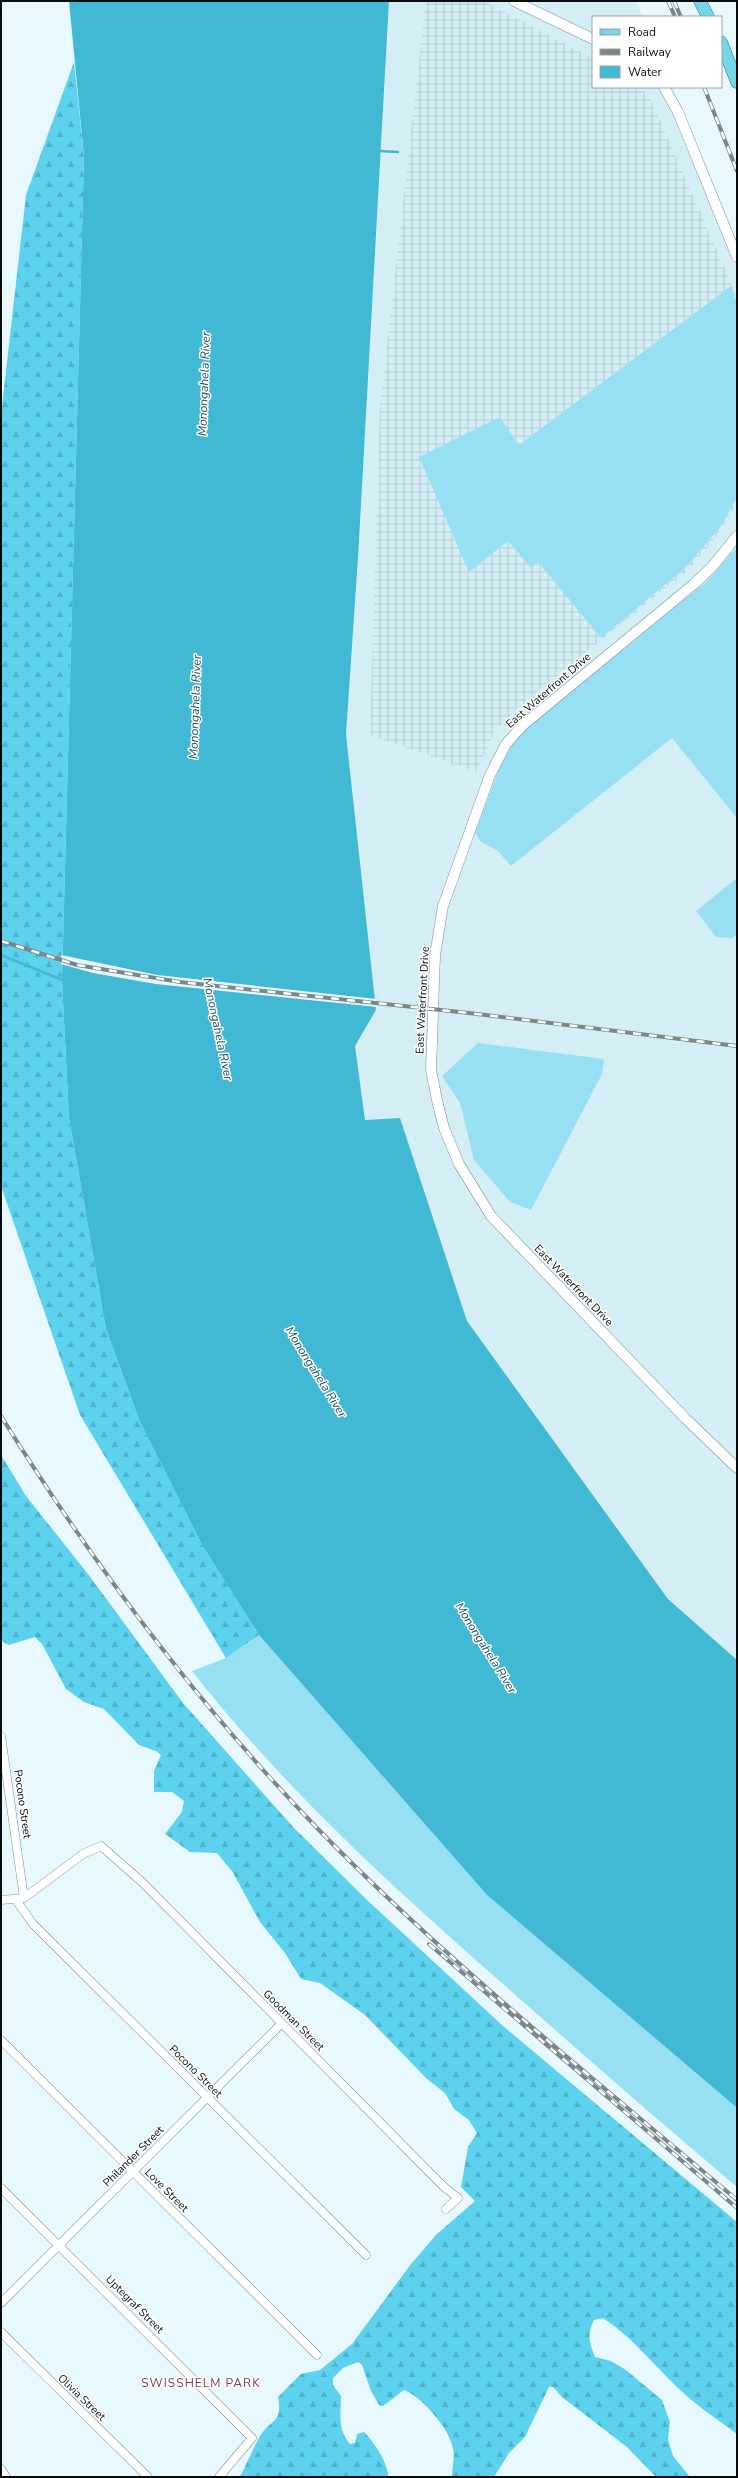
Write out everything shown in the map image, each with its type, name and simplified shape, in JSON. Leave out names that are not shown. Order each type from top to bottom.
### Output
[{"type":"main road","points":[[700,1],[708,16]]},
{"type":"main road","points":[[722,44],[737,82]]},
{"type":"street","points":[[514,1],[592,39]]},
{"type":"street","points":[[665,88],[678,112],[737,257]]},
{"type":"street","name":"East Waterfront Drive","points":[[737,536],[712,567],[694,584],[523,725],[506,744],[490,775],[443,906],[435,955],[431,1030],[431,1070],[444,1128],[469,1183],[491,1216],[685,1418],[737,1468]]},
{"type":"street","name":"Pocono Street","points":[[1,1736],[4,1768],[24,1898]]},
{"type":"street","name":"Goodman Street","points":[[24,1898],[83,1854],[101,1846],[142,1882],[281,2024],[458,2198],[446,2209]]},
{"type":"street","points":[[1,1900],[16,1900],[24,1898]]},
{"type":"street","name":"Pocono Street","points":[[16,1900],[34,1924],[366,2255]]},
{"type":"street","name":"Philander Street","points":[[1,2303],[281,2024]]},
{"type":"street","name":"Love Street","points":[[1,2040],[317,2355]]},
{"type":"street","name":"Uptegraf Street","points":[[1,2188],[60,2245],[252,2438],[219,2477]]},
{"type":"street","name":"Olivia Street","points":[[1,2332],[148,2477]]},
{"type":"street","points":[[1,2469],[6,2477]]},
{"type":"shaded area","points":[[389,1],[636,1],[643,16],[592,16],[592,88],[672,88],[737,246],[737,1660],[668,1599],[467,1321],[400,1118],[365,1120],[355,1046],[376,1010],[346,734],[358,558]]},
{"type":"shaded area","points":[[426,1],[484,1],[592,58],[592,88],[641,88],[651,100],[737,297],[737,503],[716,537],[687,571],[519,706],[494,733],[476,772],[370,735],[380,408]]},
{"type":"shaded area","points":[[731,286],[737,302],[737,498],[719,529],[684,569],[601,638],[538,562],[531,568],[508,541],[469,572],[419,457],[500,417],[519,445]]},
{"type":"shaded area","points":[[737,547],[737,818],[672,738],[511,866],[497,850],[481,842],[475,833],[503,758],[524,730],[706,582]]},
{"type":"shaded area","points":[[737,878],[737,934],[732,938],[716,937],[696,911]]},
{"type":"shaded area","points":[[478,1043],[604,1059],[602,1074],[531,1210],[510,1202],[474,1160],[460,1103],[442,1076]]},
{"type":"shaded area","points":[[259,1635],[487,1895],[737,2108],[737,2187],[512,1992],[385,1878],[304,1799],[228,1715],[192,1671],[226,1658]]},
{"type":"green space","points":[[74,62],[84,157],[62,981],[69,1118],[106,1329],[140,1422],[202,1545],[259,1635],[226,1658],[80,1415],[1,1186],[1,415],[26,195]]},
{"type":"green space","points":[[1,1455],[26,1496],[88,1574],[183,1703],[294,1828],[366,1899],[503,2026],[737,2222],[737,2434],[684,2394],[633,2342],[613,2325],[603,2318],[594,2320],[590,2330],[590,2343],[595,2357],[611,2361],[626,2370],[662,2400],[670,2422],[668,2439],[673,2456],[690,2477],[656,2477],[627,2447],[562,2397],[553,2387],[549,2387],[525,2437],[509,2453],[494,2477],[452,2477],[454,2455],[453,2449],[447,2432],[441,2423],[427,2406],[404,2390],[383,2406],[379,2405],[371,2391],[362,2365],[358,2362],[343,2368],[333,2378],[333,2385],[341,2396],[341,2427],[350,2444],[355,2443],[357,2434],[364,2432],[367,2435],[376,2446],[386,2466],[388,2477],[240,2477],[259,2438],[277,2417],[279,2412],[278,2397],[301,2374],[320,2370],[352,2344],[411,2264],[437,2234],[475,2201],[461,2187],[468,2147],[477,2133],[469,2120],[454,2109],[445,2093],[427,2079],[365,2015],[320,1983],[301,1979],[285,1953],[260,1922],[232,1871],[217,1853],[190,1852],[165,1834],[182,1812],[184,1801],[172,1792],[154,1792],[154,1771],[161,1755],[156,1751],[139,1745],[104,1709],[84,1702],[66,1689],[42,1644],[35,1637],[9,1645],[1,1641]]},
{"type":"water","name":"Monongahela River","points":[[69,1],[389,1],[358,558],[346,734],[376,1010],[355,1046],[365,1120],[400,1118],[467,1321],[668,1599],[737,1660],[737,2108],[487,1895],[259,1635],[202,1545],[140,1422],[106,1329],[69,1118],[62,981],[84,157]]},
{"type":"pier","points":[[61,955],[157,975],[376,999],[377,1007],[156,984],[93,973],[61,964]]},
{"type":"waterway","points":[[380,151],[398,152]]},
{"type":"waterway","points":[[1,955],[65,981]]},
{"type":"railway","points":[[668,1],[675,16]]},
{"type":"railway","points":[[674,1],[681,16]]},
{"type":"railway","points":[[704,88],[737,171]]},
{"type":"railway","points":[[1,941],[77,965],[180,982],[469,1013],[737,1046]]},
{"type":"railway","points":[[1,1416],[72,1525],[149,1631],[230,1733],[318,1829],[418,1926],[470,1973],[576,2065],[737,2200]]},
{"type":"railway","points":[[429,1944],[737,2208]]},
{"type":"district","name":"SWISSHELM PARK","points":[[201,2383]]}]
